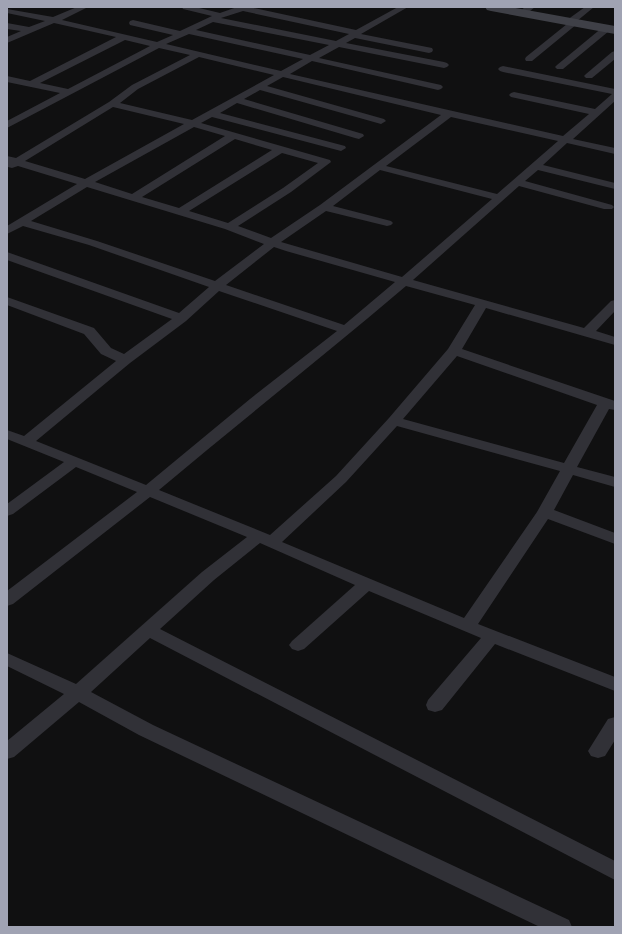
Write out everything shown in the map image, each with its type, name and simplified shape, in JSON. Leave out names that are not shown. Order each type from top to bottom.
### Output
[{"type":"street","points":[[7,40],[84,7]]},
{"type":"street","points":[[186,7],[216,17],[444,66]]},
{"type":"street","points":[[7,230],[86,183],[311,59],[401,7]]},
{"type":"street","points":[[492,7],[526,10],[572,22],[611,29]]},
{"type":"street","points":[[529,59],[590,7]]},
{"type":"street","points":[[7,125],[158,45],[186,33],[216,17],[244,8],[429,50]]},
{"type":"street","points":[[7,11],[53,20],[449,114],[615,151]]},
{"type":"street","points":[[133,23],[311,59],[438,87]]},
{"type":"street","points":[[7,26],[29,30]]},
{"type":"street","points":[[560,67],[611,29]]},
{"type":"street","points":[[31,84],[123,37]]},
{"type":"street","points":[[7,168],[12,160],[112,104],[135,87],[197,54]]},
{"type":"street","points":[[589,76],[615,54]]},
{"type":"street","points":[[386,76],[412,59]]},
{"type":"street","points":[[503,69],[615,92]]},
{"type":"street","points":[[7,79],[69,92]]},
{"type":"street","points":[[259,87],[380,121]]},
{"type":"street","points":[[514,95],[595,112]]},
{"type":"street","points":[[7,600],[147,492],[256,402],[326,347],[405,280],[516,182],[567,140],[595,112],[615,96]]},
{"type":"street","points":[[236,100],[359,136]]},
{"type":"street","points":[[112,104],[191,124],[326,162],[287,190],[229,227]]},
{"type":"street","points":[[212,114],[341,148]]},
{"type":"street","points":[[26,442],[125,360],[181,318],[217,286],[272,243],[379,167],[449,114]]},
{"type":"street","points":[[133,198],[233,136]]},
{"type":"street","points":[[180,212],[279,150]]},
{"type":"street","points":[[12,160],[229,227],[272,243],[615,341]]},
{"type":"street","points":[[535,166],[615,186]]},
{"type":"street","points":[[379,167],[498,198]]},
{"type":"street","points":[[516,182],[608,207]]},
{"type":"street","points":[[324,207],[387,223]]},
{"type":"street","points":[[22,222],[92,243],[345,330]]},
{"type":"street","points":[[7,256],[181,318]]},
{"type":"street","points":[[7,302],[89,331],[106,351],[125,360]]},
{"type":"street","points":[[7,752],[78,693],[208,576],[265,540],[341,478],[394,421],[454,351],[482,304]]},
{"type":"street","points":[[587,333],[615,304]]},
{"type":"street","points":[[454,351],[610,404],[569,469],[545,512],[467,626]]},
{"type":"street","points":[[394,421],[615,482]]},
{"type":"street","points":[[7,434],[265,540],[467,626],[615,684]]},
{"type":"street","points":[[7,511],[74,462]]},
{"type":"street","points":[[545,512],[615,539]]},
{"type":"street","points":[[298,646],[368,584]]},
{"type":"street","points":[[148,630],[615,871]]},
{"type":"street","points":[[435,705],[492,636]]},
{"type":"street","points":[[7,659],[78,693],[146,730],[561,927]]},
{"type":"street","points":[[598,751],[615,724]]}]
